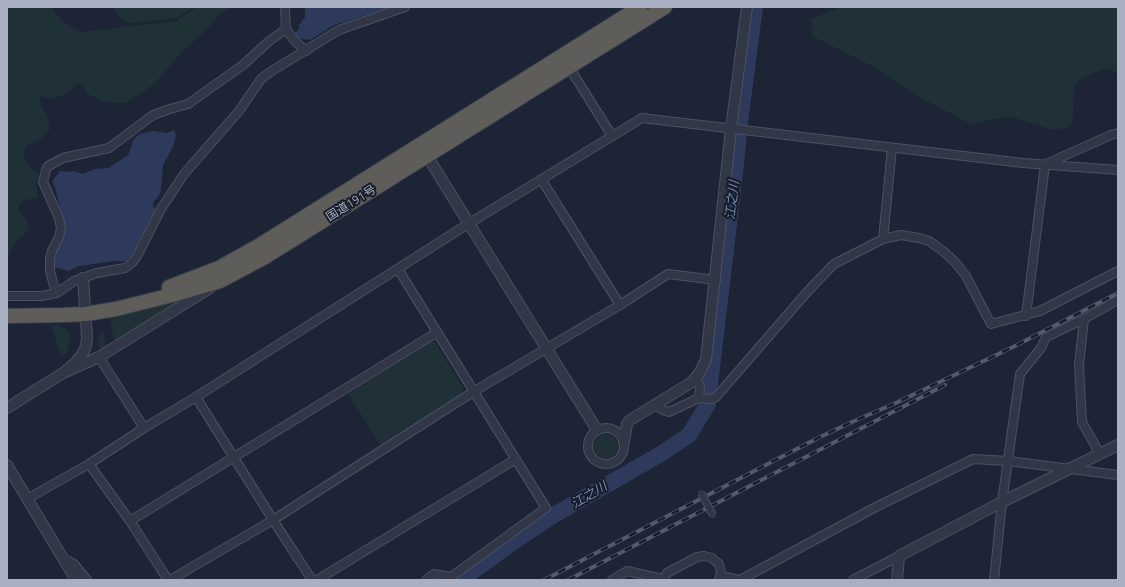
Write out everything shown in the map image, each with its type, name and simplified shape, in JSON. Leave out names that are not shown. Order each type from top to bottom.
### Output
[{"type":"highway","name":"国道191号","points":[[7,309],[58,307],[116,309],[198,289],[220,281],[265,257],[423,150],[640,7]]},
{"type":"highway","name":"国道191号","points":[[7,316],[85,309],[175,286],[219,268],[569,67],[665,7]]},
{"type":"street","points":[[285,7],[286,30],[295,42],[306,51]]},
{"type":"street","points":[[7,296],[41,296],[57,292],[74,281],[97,273],[125,268],[132,263],[137,256],[160,209],[184,174],[239,111],[260,79],[339,30],[405,7]]},
{"type":"street","points":[[624,442],[621,435],[613,429],[602,428],[597,430],[590,437],[588,448],[592,457],[600,463],[611,464],[620,459],[624,450],[627,424],[630,420],[692,382],[696,378],[706,359],[716,280],[731,129],[747,7]]},
{"type":"street","points":[[57,292],[50,270],[50,259],[62,228],[60,218],[43,182],[48,166],[63,158],[109,148],[153,115],[188,104],[243,66],[268,42],[286,30]]},
{"type":"street","points":[[569,67],[612,136]]},
{"type":"street","points":[[27,499],[89,464],[468,224],[642,118],[892,148],[1118,170]]},
{"type":"street","points":[[1045,164],[1118,133]]},
{"type":"street","points":[[882,239],[892,148]]},
{"type":"street","points":[[423,150],[597,430]]},
{"type":"street","points":[[1026,316],[1045,164]]},
{"type":"street","points":[[541,179],[620,305]]},
{"type":"street","points":[[655,405],[669,412],[699,398],[711,399],[716,397],[808,291],[834,264],[882,239],[901,235],[918,238],[929,241],[943,251],[955,262],[966,276],[991,324],[1026,316],[1040,311],[1118,271]]},
{"type":"street","points":[[398,269],[436,333],[546,508],[451,577],[434,574],[426,580]]},
{"type":"street","points":[[89,464],[130,521],[169,580],[273,520],[473,392],[620,305],[668,274],[716,280]]},
{"type":"street","points":[[63,373],[76,362],[86,346],[87,337],[84,278]]},
{"type":"street","points":[[7,408],[63,373],[99,357],[220,281]]},
{"type":"street","points":[[994,580],[1002,502],[1020,374],[1041,348],[1046,337],[1084,319],[1118,300]]},
{"type":"street","points":[[1084,319],[1079,365],[1082,422],[1100,454]]},
{"type":"street","points":[[130,521],[235,458],[436,333]]},
{"type":"street","points":[[99,357],[144,428]]},
{"type":"street","points":[[696,378],[700,386],[699,398]]},
{"type":"street","points":[[196,397],[312,580]]},
{"type":"street","points":[[853,580],[1002,502],[1118,445]]},
{"type":"street","points":[[317,580],[516,459]]},
{"type":"street","points":[[612,580],[627,571],[663,580],[667,573],[697,557],[704,556],[712,558],[719,564],[722,573],[720,578],[739,580],[874,508],[973,459],[1008,461],[1118,475]]},
{"type":"street","points":[[7,465],[76,580]]},
{"type":"street","points":[[701,493],[712,516]]},
{"type":"street","points":[[897,580],[899,556]]},
{"type":"street","points":[[61,557],[74,564],[87,580]]},
{"type":"shaded area","points":[[7,7],[53,7],[53,11],[61,20],[83,32],[176,21],[197,7],[234,7],[220,13],[209,27],[180,54],[153,85],[125,103],[102,101],[88,94],[82,85],[77,84],[66,94],[53,99],[40,96],[39,101],[46,114],[50,129],[41,139],[27,145],[23,154],[28,164],[38,174],[36,186],[39,197],[25,200],[18,207],[21,214],[27,220],[29,231],[21,236],[13,245],[8,260],[7,271]]},
{"type":"shaded area","points":[[114,7],[194,7],[176,18],[126,23],[116,12]]},
{"type":"shaded area","points":[[841,7],[1118,7],[1118,75],[1111,69],[1104,69],[1082,78],[1076,83],[1071,124],[1066,128],[1053,130],[1009,116],[971,124],[921,98],[878,69],[812,36],[811,19]]},
{"type":"shaded area","points":[[179,299],[181,302],[114,342],[110,316]]},
{"type":"shaded area","points":[[58,325],[69,333],[71,339],[67,352],[62,357],[51,326]]},
{"type":"shaded area","points":[[104,331],[106,346],[99,350],[99,332]]},
{"type":"shaded area","points":[[430,342],[435,342],[463,388],[461,394],[381,445],[348,394]]},
{"type":"shaded area","points":[[606,434],[615,437],[618,446],[615,455],[606,458],[597,455],[594,446],[597,437]]},
{"type":"water","points":[[305,7],[391,7],[334,25],[310,40],[297,38],[295,33],[299,29],[299,25],[305,17]]},
{"type":"water","points":[[174,130],[176,136],[173,147],[163,165],[161,191],[153,202],[153,207],[156,208],[133,253],[126,261],[114,261],[79,266],[69,271],[54,267],[53,259],[62,216],[55,187],[52,181],[60,171],[74,171],[83,174],[95,169],[109,168],[128,155],[134,139],[140,134],[153,131],[167,133]]},
{"type":"waterway","name":"江之川","points":[[709,393],[741,114],[755,7]]},
{"type":"waterway","name":"江之川","points":[[461,580],[554,515],[659,455],[689,435],[708,404]]},
{"type":"railway","points":[[544,580],[818,438],[898,402],[1013,347],[1118,293]]},
{"type":"railway","points":[[568,580],[945,385]]}]
